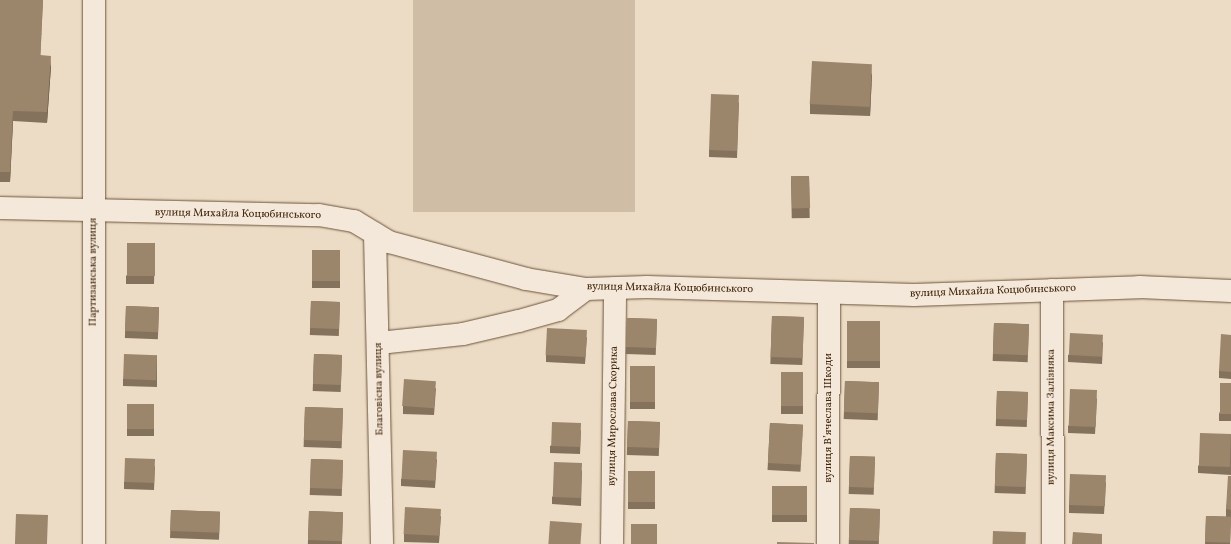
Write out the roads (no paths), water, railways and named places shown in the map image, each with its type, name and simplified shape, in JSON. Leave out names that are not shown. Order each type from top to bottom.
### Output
[{"type":"street","name":"Партизанська вулиця","points":[[94,0],[94,544]]},
{"type":"street","name":"вулиця Михайла Коцюбинського","points":[[0,208],[94,212],[319,215],[354,221],[389,242],[526,279],[586,289],[615,288],[914,295],[1139,287],[1231,291]]},
{"type":"street","name":"Благовісна вулиця","points":[[376,234],[380,343],[382,544]]},
{"type":"street","name":"вулиця Мирослава Скорика","points":[[612,544],[615,288]]},
{"type":"street","points":[[380,343],[463,334],[519,321],[558,310],[586,289]]},
{"type":"street","name":"вулиця Максима Залізняка","points":[[1052,290],[1053,544]]},
{"type":"street","name":"вулиця Вʼячеслава Шкоди","points":[[828,544],[829,293]]}]
